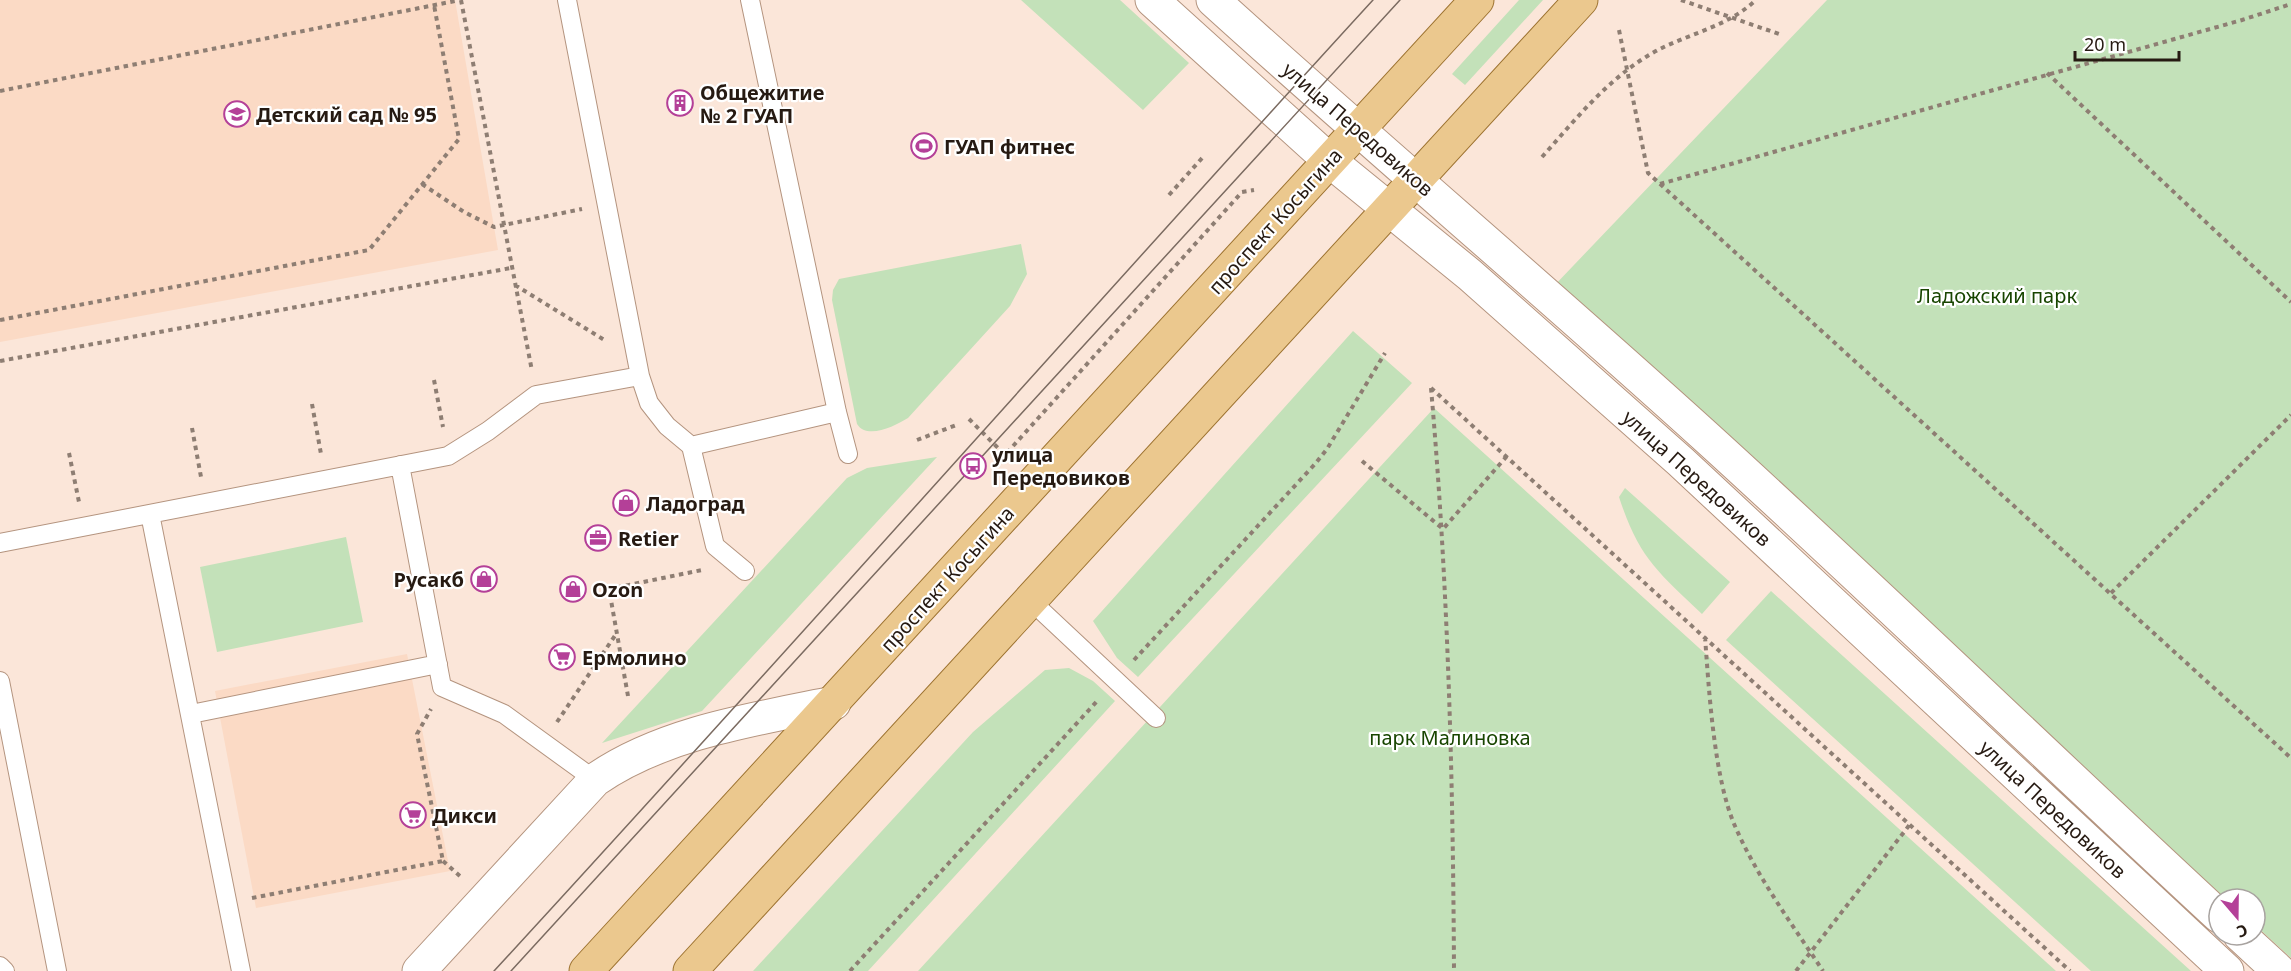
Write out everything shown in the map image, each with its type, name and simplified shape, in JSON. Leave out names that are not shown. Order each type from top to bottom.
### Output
[{"type":"main road","name":"улица Передовиков","points":[[1152,0],[1330,161],[1470,275],[1681,462],[2227,971]]},
{"type":"main road","name":"проспект Косыгина","points":[[586,971],[1477,0]]},
{"type":"main road","points":[[690,971],[1581,0]]},
{"type":"main road","name":"улица Передовиков","points":[[1218,2],[1357,131],[1416,180],[1707,437],[2207,905]]},
{"type":"main road","points":[[419,971],[595,780],[619,763],[649,750],[739,723],[834,703]]},
{"type":"main road","points":[[2253,947],[2279,971]]},
{"type":"lane","points":[[567,0],[638,368],[649,404],[667,426],[691,446],[715,546],[744,571]]},
{"type":"lane","points":[[750,0],[837,412],[848,454]]},
{"type":"lane","points":[[0,543],[448,456],[536,394],[638,368]]},
{"type":"lane","points":[[691,446],[837,412]]},
{"type":"lane","points":[[400,465],[442,687],[504,714],[595,780]]},
{"type":"lane","points":[[150,514],[192,714],[241,971]]},
{"type":"lane","points":[[1030,600],[1156,718]]},
{"type":"lane","points":[[192,714],[438,664]]},
{"type":"lane","points":[[0,681],[57,971]]},
{"type":"lane","points":[[0,966],[5,971]]},
{"type":"path","points":[[461,0],[536,394]]},
{"type":"path","points":[[1681,0],[1779,34]]},
{"type":"path","points":[[1542,157],[1600,93],[1627,69],[1652,53],[1732,18],[1756,0]]},
{"type":"path","points":[[0,91],[455,1]]},
{"type":"path","points":[[1660,184],[2047,73],[2242,20],[2291,4]]},
{"type":"path","points":[[0,320],[369,250],[459,139],[434,5]]},
{"type":"path","points":[[1619,30],[1648,173],[2291,758]]},
{"type":"path","points":[[2047,73],[2291,302]]},
{"type":"path","points":[[1169,195],[1203,157]]},
{"type":"path","points":[[422,184],[464,212],[494,227],[607,204]]},
{"type":"path","points":[[969,419],[1005,455],[1242,192],[1254,190]]},
{"type":"path","points":[[0,361],[511,268]]},
{"type":"path","points":[[514,285],[638,368]]},
{"type":"path","points":[[434,381],[448,456]]},
{"type":"path","points":[[1454,971],[1453,798],[1443,529],[1431,388],[1911,823],[2070,971]]},
{"type":"path","points":[[312,404],[326,479]]},
{"type":"path","points":[[2111,593],[2291,415]]},
{"type":"path","points":[[917,440],[959,424]]},
{"type":"path","points":[[192,428],[206,503]]},
{"type":"path","points":[[69,453],[84,527]]},
{"type":"path","points":[[1443,529],[1507,456]]},
{"type":"path","points":[[1362,461],[1443,529]]},
{"type":"path","points":[[628,696],[609,590],[710,568]]},
{"type":"path","points":[[544,741],[616,633]]},
{"type":"path","points":[[1705,636],[1721,780],[1734,825],[1756,868],[1823,971]]},
{"type":"path","points":[[442,687],[417,734],[443,861],[463,879]]},
{"type":"path","points":[[1796,971],[1911,823]]},
{"type":"path","points":[[228,903],[443,861]]},
{"type":"shaded area","name":"Детский сад № 95","points":[[0,0],[455,0],[498,250],[0,342]]},
{"type":"shaded area","points":[[407,654],[450,871],[256,908],[215,691]]},
{"type":"green space","points":[[1021,0],[1120,0],[1189,63],[1143,110]]},
{"type":"green space","points":[[1519,0],[1543,0],[1465,85],[1452,74]]},
{"type":"green space","name":"Ладожский парк","points":[[1827,0],[2291,0],[2291,958],[2267,936],[2267,887],[2213,887],[1552,288]]},
{"type":"green space","points":[[1021,244],[1027,274],[1010,306],[908,418],[881,430],[862,429],[857,424],[832,300],[833,290],[839,279]]},
{"type":"green space","points":[[1353,331],[1412,383],[1138,677],[1117,658],[1093,621]]},
{"type":"green space","name":"парк Малиновка","points":[[1434,408],[2056,971],[918,971]]},
{"type":"green space","points":[[937,457],[702,711],[602,743],[847,478],[867,468]]},
{"type":"green space","points":[[1625,488],[1730,582],[1702,614],[1661,574],[1642,549],[1626,518],[1619,497]]},
{"type":"green space","points":[[346,537],[363,622],[217,652],[200,567]]},
{"type":"green space","points":[[1771,591],[2191,971],[2091,971],[1726,640]]},
{"type":"green space","points":[[1069,668],[1093,681],[1115,701],[868,971],[753,971],[973,732],[1045,670]]},
{"type":"tram line","points":[[494,971],[1373,0]]},
{"type":"tram line","points":[[511,971],[1400,0]]},
{"type":"place","name":"Общежитие № 2 ГУАП","points":[[680,103]]},
{"type":"place","name":"Детский сад № 95","points":[[237,114]]},
{"type":"place","name":"ГУАП фитнес","points":[[924,146]]},
{"type":"place","name":"улица Передовиков","points":[[973,466]]},
{"type":"place","name":"Ладоград","points":[[626,503]]},
{"type":"place","name":"Retier","points":[[598,538]]},
{"type":"place","name":"Русакб","points":[[484,579]]},
{"type":"place","name":"Ozon","points":[[573,589]]},
{"type":"place","name":"Ермолино","points":[[562,657]]},
{"type":"place","name":"Дикси","points":[[413,815]]}]
